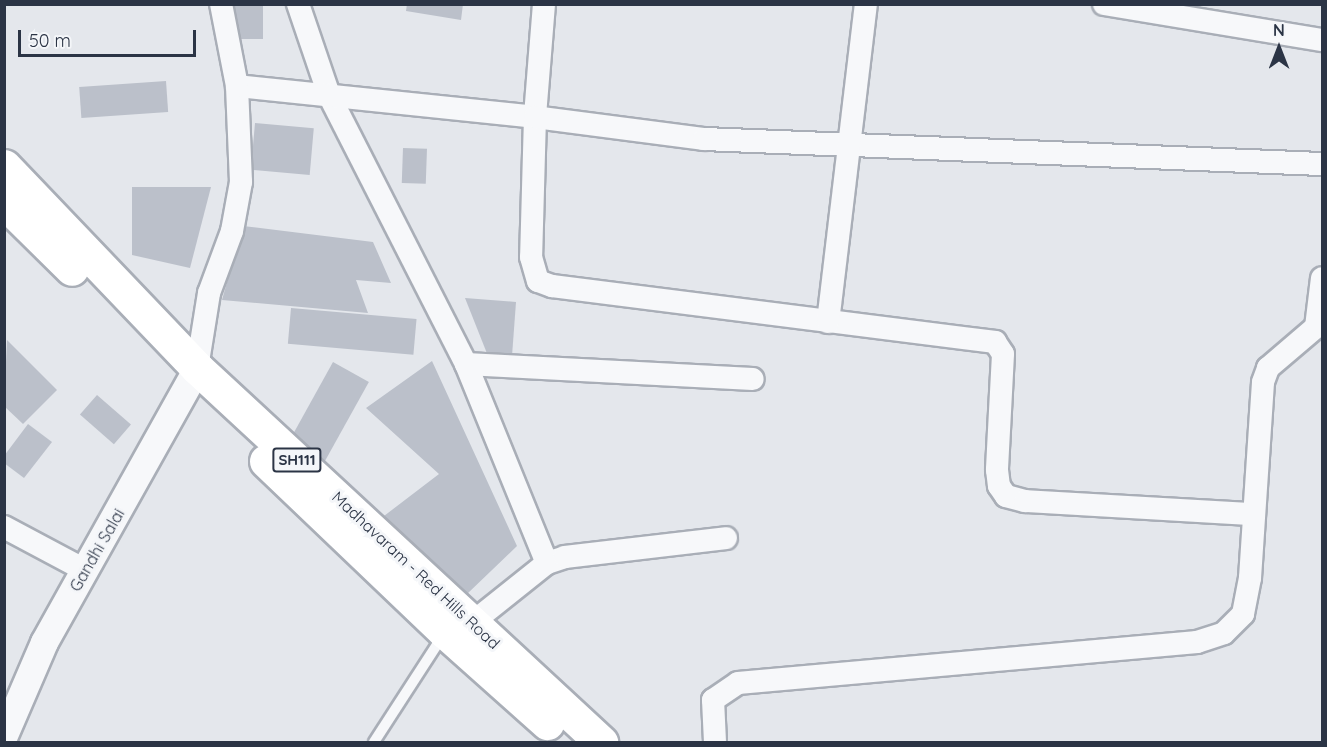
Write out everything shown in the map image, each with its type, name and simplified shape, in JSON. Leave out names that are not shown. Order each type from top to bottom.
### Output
[{"type":"main road","name":"Madhavaram - Red Hills Road","points":[[4,166],[193,378]]},
{"type":"main road","name":"Madhavaram - Red Hills Road","points":[[4,202],[459,627],[568,742]]},
{"type":"main road","name":"Madhavaram - Red Hills Road","points":[[459,627],[601,742]]},
{"type":"street","points":[[193,378],[209,293],[232,231],[241,182],[237,86],[221,4]]},
{"type":"street","points":[[298,4],[329,95],[466,364],[546,562]]},
{"type":"street","points":[[544,4],[534,117],[531,257],[538,281],[552,286],[985,340],[1000,346],[1003,354],[997,470],[999,486],[1006,496],[1025,501],[1252,514]]},
{"type":"street","points":[[828,322],[866,4]]},
{"type":"street","points":[[1104,4],[1323,40]]},
{"type":"street","points":[[237,86],[534,117],[704,139],[1323,164]]},
{"type":"street","points":[[715,742],[712,700],[738,683],[1197,642],[1224,633],[1244,614],[1263,382],[1268,368],[1316,338],[1323,278]]},
{"type":"street","points":[[466,364],[753,379]]},
{"type":"street","name":"Gandhi Salai","points":[[4,735],[44,642],[193,378]]},
{"type":"street","points":[[4,527],[85,570]]},
{"type":"street","points":[[459,627],[546,562],[726,538]]},
{"type":"lane","points":[[374,742],[459,627]]},
{"type":"building","points":[[235,4],[263,4],[263,39],[235,39]]},
{"type":"building","points":[[407,4],[463,4],[461,20],[406,11]]},
{"type":"building","points":[[166,81],[168,112],[81,118],[79,87]]},
{"type":"building","points":[[255,123],[314,128],[310,175],[251,170]]},
{"type":"building","points":[[403,148],[427,149],[426,184],[402,183]]},
{"type":"building","points":[[132,187],[211,187],[190,268],[132,255]]},
{"type":"building","points":[[243,226],[373,242],[391,283],[356,280],[368,313],[222,300]]},
{"type":"building","points":[[465,298],[516,302],[512,356],[488,356]]},
{"type":"building","points":[[291,308],[417,319],[413,355],[288,344]]},
{"type":"building","points":[[7,340],[57,390],[23,424],[4,406]]},
{"type":"building","points":[[432,361],[517,546],[467,594],[411,558],[384,516],[439,474],[366,408]]},
{"type":"building","points":[[333,362],[369,382],[322,466],[286,446]]},
{"type":"building","points":[[97,395],[131,425],[114,444],[80,415]]},
{"type":"building","points":[[28,424],[52,442],[24,478],[4,463],[4,456]]}]
